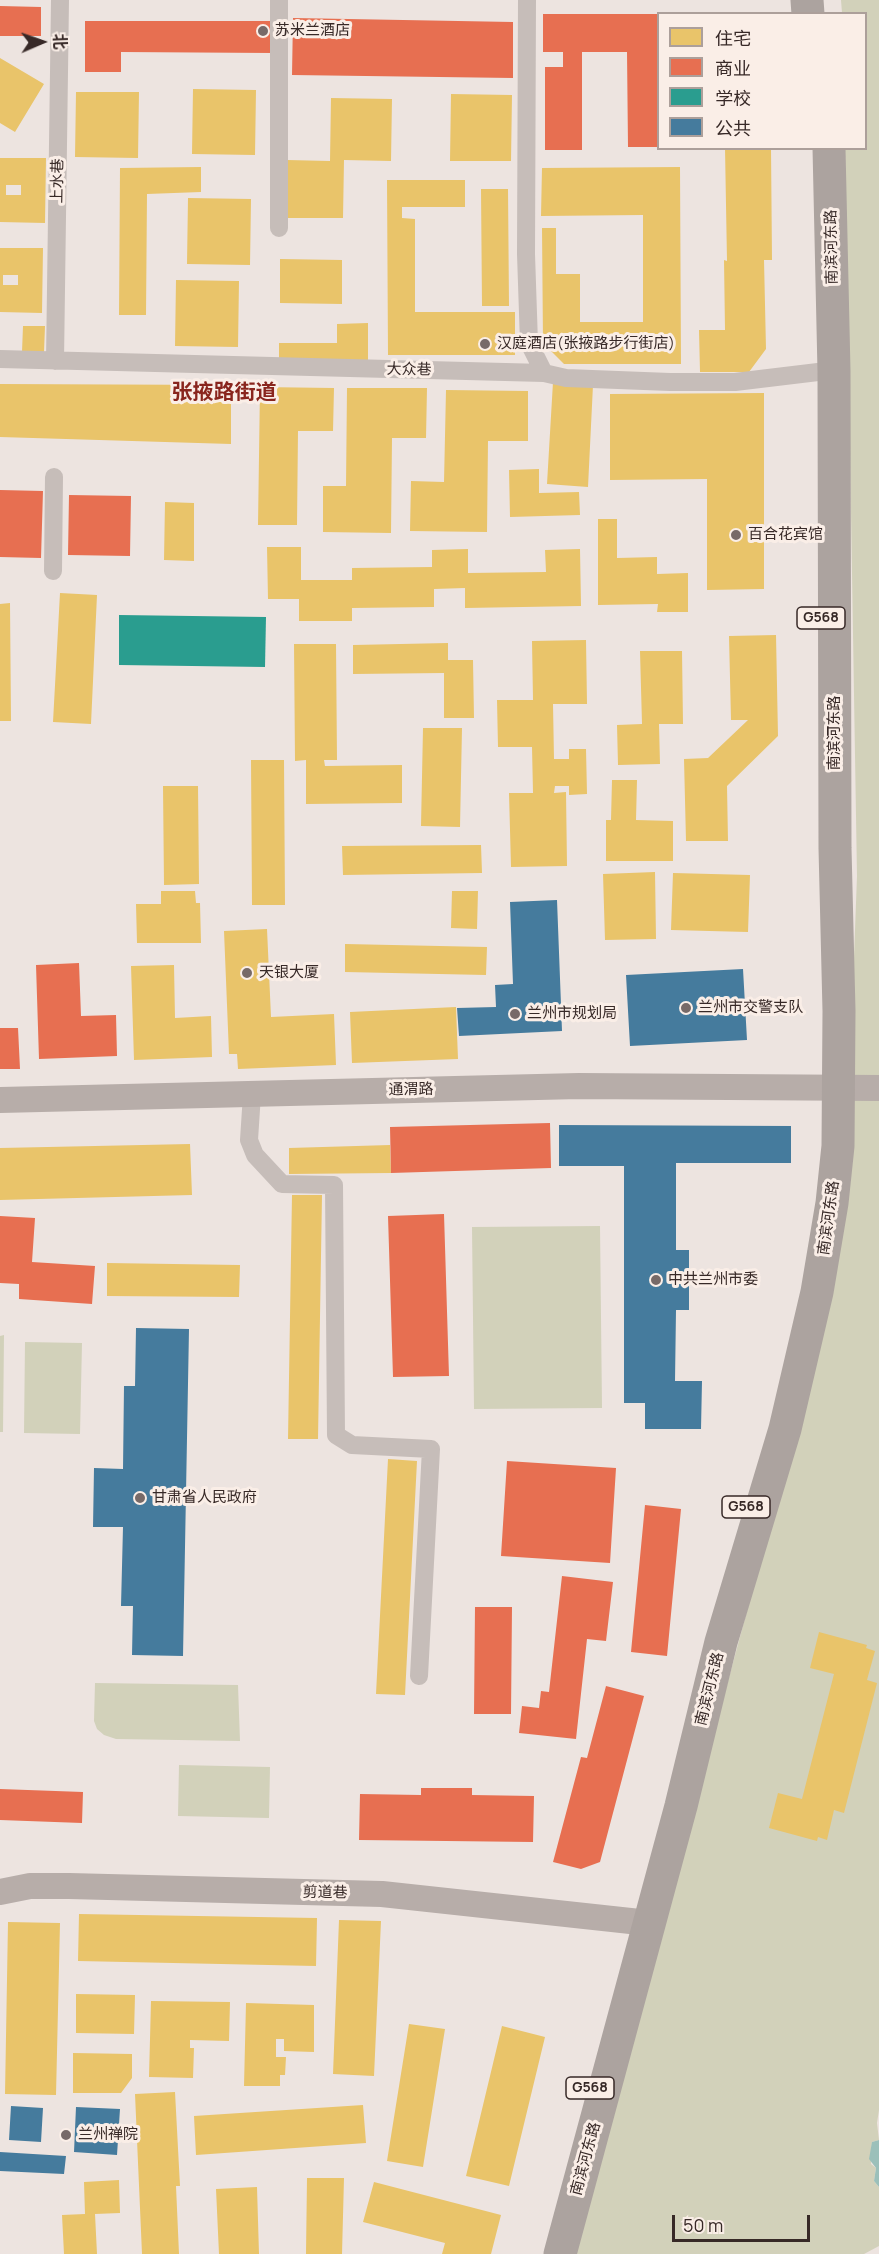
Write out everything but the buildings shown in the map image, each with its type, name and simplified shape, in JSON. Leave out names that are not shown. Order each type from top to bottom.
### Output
[{"type":"highway","name":"南滨河东路","points":[[813,150],[818,372],[852,1087]]},
{"type":"highway","name":"南滨河东路","points":[[560,2254],[642,1922],[780,1384],[812,1212],[820,1146],[852,1087],[829,150]]},
{"type":"highway","name":"南滨河东路","points":[[544,2254],[642,1922]]},
{"type":"street","name":"上水巷","points":[[55,361],[60,0]]},
{"type":"street","points":[[279,0],[279,228]]},
{"type":"street","points":[[527,0],[526,254],[530,343],[544,373]]},
{"type":"street","name":"大众巷","points":[[0,359],[544,373],[566,378],[735,382],[818,372]]},
{"type":"street","points":[[53,571],[54,477]]},
{"type":"street","name":"通渭路","points":[[0,1100],[579,1086],[852,1087]]},
{"type":"street","points":[[252,1094],[249,1140],[255,1155],[282,1184],[334,1185],[336,1435],[352,1445],[431,1449],[419,1676]]},
{"type":"street","name":"剪道巷","points":[[0,1892],[30,1886],[78,1886],[382,1894],[642,1922]]},
{"type":"green space","points":[[841,0],[879,0],[879,2110],[877,2123],[879,2140],[872,2142],[871,2164],[876,2168],[874,2181],[879,2187],[879,2246],[864,2254],[573,2254],[813,1367],[850,1065],[857,876],[845,150],[867,150],[867,12],[842,12]]},
{"type":"green space","points":[[600,1226],[602,1408],[474,1409],[472,1227]]},
{"type":"green space","points":[[4,1335],[3,1432],[0,1432],[0,1336]]},
{"type":"green space","points":[[25,1342],[82,1343],[80,1434],[24,1433]]},
{"type":"green space","points":[[95,1683],[238,1685],[240,1741],[116,1739],[104,1735],[97,1729],[94,1721]]},
{"type":"green space","points":[[179,1765],[270,1767],[269,1818],[178,1816]]},
{"type":"water","points":[[879,2140],[879,2187],[874,2181],[876,2168],[869,2159],[872,2142]]},
{"type":"place","name":"苏米兰酒店","points":[[263,31]]},
{"type":"place","name":"汉庭酒店(张掖路步行街店)","points":[[485,344]]},
{"type":"place","name":"百合花宾馆","points":[[736,535]]},
{"type":"place","name":"天银大厦","points":[[247,973]]},
{"type":"place","name":"兰州市交警支队","points":[[686,1008]]},
{"type":"place","name":"兰州市规划局","points":[[515,1014]]},
{"type":"place","name":"中共兰州市委","points":[[656,1280]]},
{"type":"place","name":"甘肃省人民政府","points":[[140,1498]]},
{"type":"place","name":"兰州禅院","points":[[66,2135]]},
{"type":"district","name":"张掖路街道","points":[[224,393]]}]
